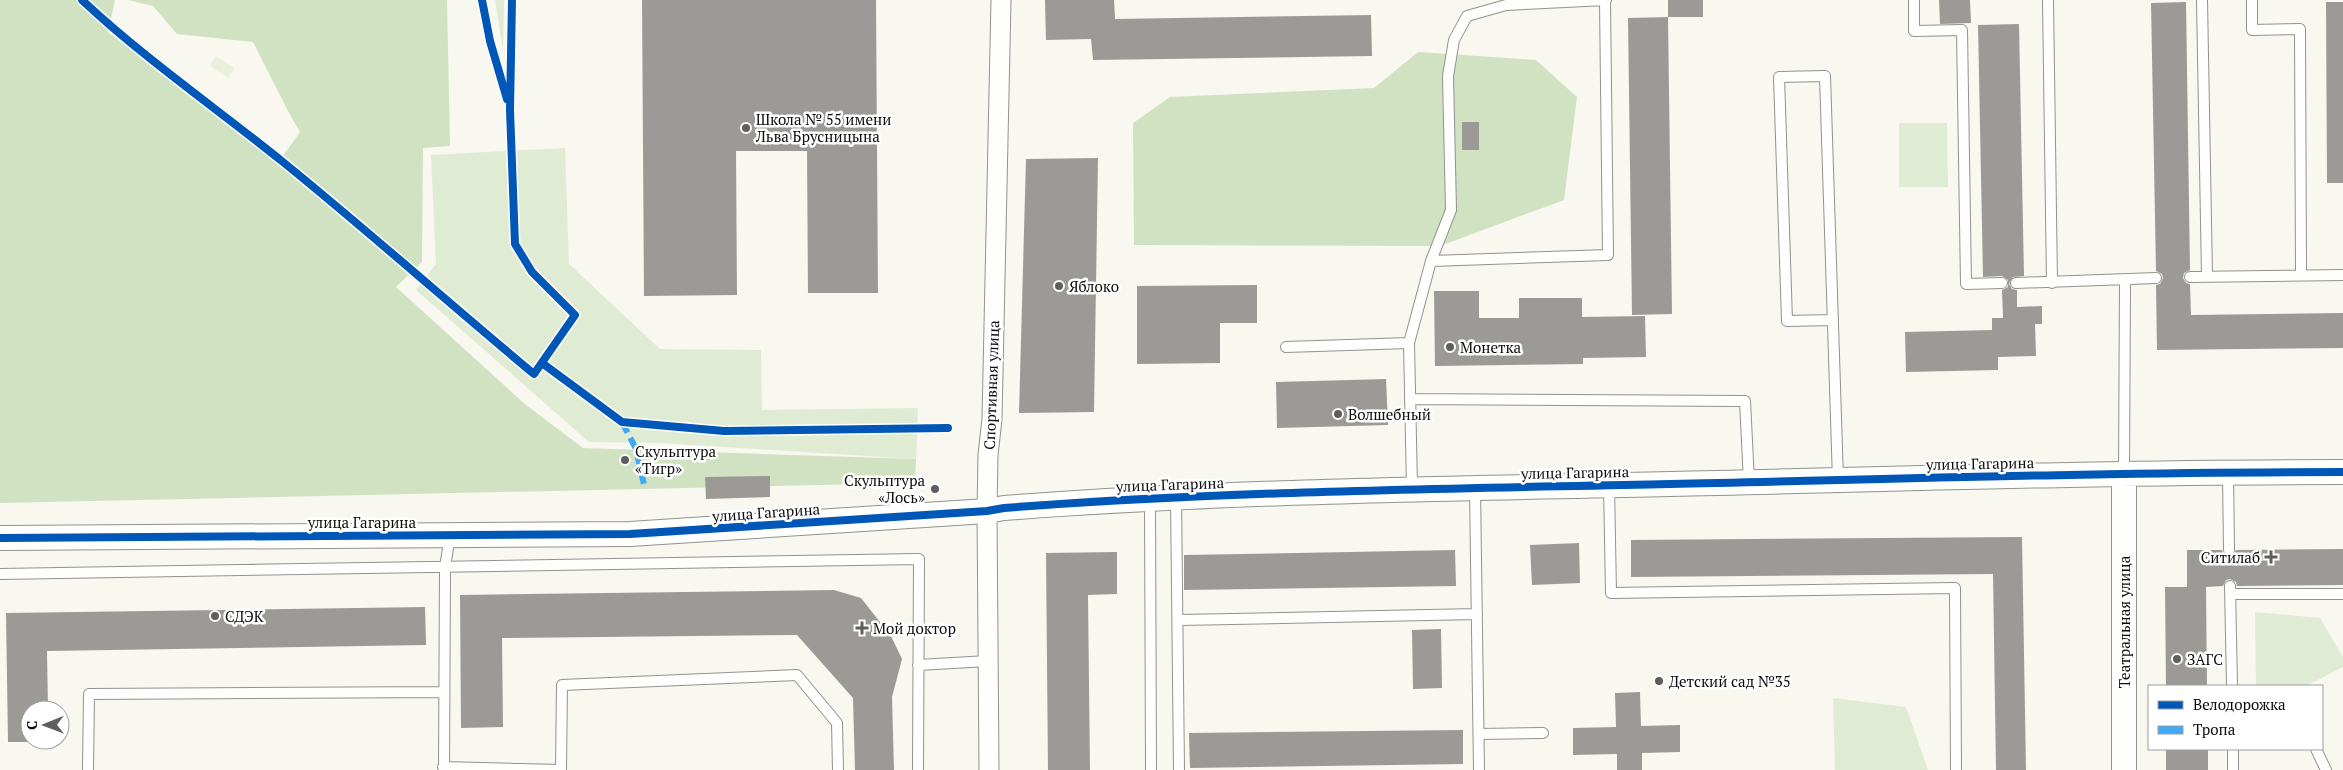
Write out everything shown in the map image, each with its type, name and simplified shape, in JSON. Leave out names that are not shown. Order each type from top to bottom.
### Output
[{"type":"street","name":"Спортивная улица","points":[[989,770],[987,512],[988,455],[992,419],[1002,0]]},
{"type":"street","name":"улица Гагарина","points":[[0,538],[630,534],[987,512],[1004,508],[1150,498],[1412,488],[2228,472],[2343,472]]},
{"type":"street","name":"Театральная улица","points":[[2124,474],[2124,770]]},
{"type":"lane","points":[[1914,0],[1914,31],[1962,30],[1966,284],[2002,284]]},
{"type":"lane","points":[[2048,0],[2052,283]]},
{"type":"lane","points":[[2202,0],[2207,276]]},
{"type":"lane","points":[[2252,0],[2252,30],[2300,30],[2301,275]]},
{"type":"lane","points":[[1412,488],[1409,343],[1431,261],[1450,210],[1448,76],[1454,40],[1467,16],[1506,5],[1606,1],[1608,255],[1431,261]]},
{"type":"lane","points":[[1833,320],[1787,321],[1779,78],[1825,76],[1833,320],[1838,480]]},
{"type":"lane","points":[[2190,277],[2343,275]]},
{"type":"lane","points":[[2016,283],[2156,278]]},
{"type":"lane","points":[[2124,474],[2125,279]]},
{"type":"lane","points":[[1286,347],[1409,343]]},
{"type":"lane","points":[[1410,400],[1745,401],[1749,482]]},
{"type":"lane","points":[[2228,472],[2229,550]]},
{"type":"lane","points":[[1609,485],[1610,593],[1955,588],[1956,770]]},
{"type":"lane","points":[[1476,488],[1479,770]]},
{"type":"lane","points":[[1176,497],[1179,620],[1179,770]]},
{"type":"lane","points":[[1150,498],[1151,770]]},
{"type":"lane","points":[[450,536],[445,567],[443,769],[561,770],[562,685],[797,676],[837,723],[838,770]]},
{"type":"lane","points":[[0,574],[919,559],[918,770]]},
{"type":"lane","points":[[2232,685],[2230,590],[2343,594]]},
{"type":"lane","points":[[1179,620],[1477,614]]},
{"type":"lane","points":[[918,665],[988,661]]},
{"type":"lane","points":[[88,770],[89,694],[444,692]]},
{"type":"lane","points":[[1479,734],[1543,732]]},
{"type":"lane","points":[[2233,750],[2233,770]]},
{"type":"lane","points":[[2316,750],[2326,770]]},
{"type":"green space","points":[[0,0],[115,0],[108,32],[278,163],[300,132],[253,42],[177,34],[153,6],[128,0],[447,0],[450,146],[423,148],[422,262],[396,287],[526,405],[583,448],[916,459],[915,483],[0,503]]},
{"type":"green space","points":[[495,0],[504,0],[503,51]]},
{"type":"green space","points":[[1418,52],[1536,60],[1577,97],[1564,200],[1440,246],[1134,245],[1133,123],[1170,97],[1374,88]]},
{"type":"green space","points":[[216,56],[235,68],[228,78],[210,66]]},
{"type":"green space","points":[[1899,123],[1947,123],[1948,187],[1899,187]]},
{"type":"green space","points":[[565,148],[569,264],[660,349],[761,350],[762,410],[918,408],[916,459],[659,443],[589,442],[416,290],[436,264],[431,155]]},
{"type":"green space","points":[[2255,612],[2320,618],[2343,657],[2343,667],[2308,685],[2256,685]]},
{"type":"green space","points":[[1833,698],[1906,707],[1928,770],[1835,770]]},
{"type":"building","points":[[642,0],[876,0],[878,293],[808,293],[807,151],[736,151],[737,295],[644,296]]},
{"type":"building","points":[[1045,0],[1114,0],[1115,19],[1371,15],[1372,56],[1093,60],[1091,39],[1046,40]]},
{"type":"building","points":[[1668,0],[1703,0],[1703,17],[1668,17]]},
{"type":"building","points":[[1939,0],[1970,0],[1971,23],[1940,24]]},
{"type":"building","points":[[2186,2],[2190,270],[2184,273],[2183,278],[2186,283],[2190,284],[2191,315],[2343,313],[2343,348],[2157,350],[2156,285],[2160,284],[2163,278],[2162,274],[2156,271],[2151,3]]},
{"type":"building","points":[[2326,2],[2343,2],[2343,183],[2327,183]]},
{"type":"building","points":[[1668,17],[1672,314],[1632,315],[1628,18]]},
{"type":"building","points":[[2019,24],[2024,276],[2013,277],[2009,284],[2012,289],[2017,290],[2017,307],[2042,306],[2042,324],[2035,324],[2036,356],[1998,357],[1998,370],[1906,372],[1905,332],[1992,330],[1992,318],[2003,318],[2002,290],[2008,287],[2008,280],[2002,276],[1983,277],[1978,25]]},
{"type":"building","points":[[1462,122],[1479,122],[1479,150],[1462,150]]},
{"type":"building","name":"Яблоко","points":[[1098,158],[1094,412],[1019,413],[1026,159]]},
{"type":"building","points":[[1257,285],[1257,323],[1220,323],[1220,363],[1137,364],[1137,286]]},
{"type":"building","points":[[1434,291],[1479,291],[1479,318],[1519,318],[1519,298],[1582,298],[1582,317],[1645,316],[1646,357],[1583,358],[1583,364],[1435,366]]},
{"type":"building","points":[[1386,379],[1388,425],[1277,428],[1276,382]]},
{"type":"building","points":[[770,476],[770,497],[706,499],[705,477]]},
{"type":"building","points":[[2022,537],[2026,770],[1996,770],[1993,574],[1631,577],[1631,540]]},
{"type":"building","points":[[1579,543],[1580,583],[1532,585],[1530,545]]},
{"type":"building","points":[[2343,549],[2343,585],[2237,586],[2236,582],[2230,579],[2226,580],[2223,586],[2206,587],[2207,685],[2166,685],[2165,587],[2187,587],[2187,550],[2222,550],[2223,554],[2229,557],[2233,556],[2236,550]]},
{"type":"building","points":[[1455,550],[1456,586],[1184,590],[1184,555]]},
{"type":"building","points":[[1117,552],[1117,594],[1088,595],[1090,770],[1048,770],[1046,553]]},
{"type":"building","points":[[834,590],[861,598],[891,636],[902,659],[892,697],[894,770],[855,770],[853,698],[797,635],[502,638],[503,727],[461,728],[460,595]]},
{"type":"building","points":[[425,607],[426,645],[47,651],[48,700],[20,700],[20,742],[8,742],[6,613]]},
{"type":"building","points":[[1441,629],[1442,688],[1413,689],[1412,630]]},
{"type":"building","points":[[1640,692],[1641,726],[1680,725],[1680,752],[1642,753],[1642,770],[1617,770],[1617,754],[1573,755],[1573,728],[1616,727],[1615,693]]},
{"type":"building","points":[[1463,730],[1463,764],[1190,768],[1189,733]]},
{"type":"building","points":[[2166,750],[2208,750],[2208,770],[2166,770]]},
{"type":"marked path","points":[[622,422],[636,449],[645,489]]},
{"type":"cycle path","points":[[82,0],[131,43],[315,188],[534,374],[575,315],[532,272],[515,244],[510,110],[512,0]]},
{"type":"cycle path","points":[[482,0],[490,41],[507,99]]},
{"type":"cycle path","points":[[542,363],[622,422],[724,431],[948,428]]},
{"type":"cycle path","points":[[0,538],[630,534],[987,511],[1087,502],[1254,494],[2006,476],[2343,472]]},
{"type":"place","name":"Школа № 55 имени Льва Брусницына","points":[[746,128]]},
{"type":"place","name":"Яблоко","points":[[1059,286]]},
{"type":"place","name":"Монетка","points":[[1450,347]]},
{"type":"place","name":"Волшебный","points":[[1338,414]]},
{"type":"place","name":"Скульптура «Тигр»","points":[[625,460]]},
{"type":"place","name":"Скульптура «Лось»","points":[[935,489]]},
{"type":"place","name":"Ситилаб","points":[[2271,557]]},
{"type":"place","name":"СДЭК","points":[[215,616]]},
{"type":"place","name":"Мой доктор","points":[[862,628]]},
{"type":"place","name":"ЗАГС","points":[[2177,659]]},
{"type":"place","name":"Детский сад №35","points":[[1659,681]]}]
